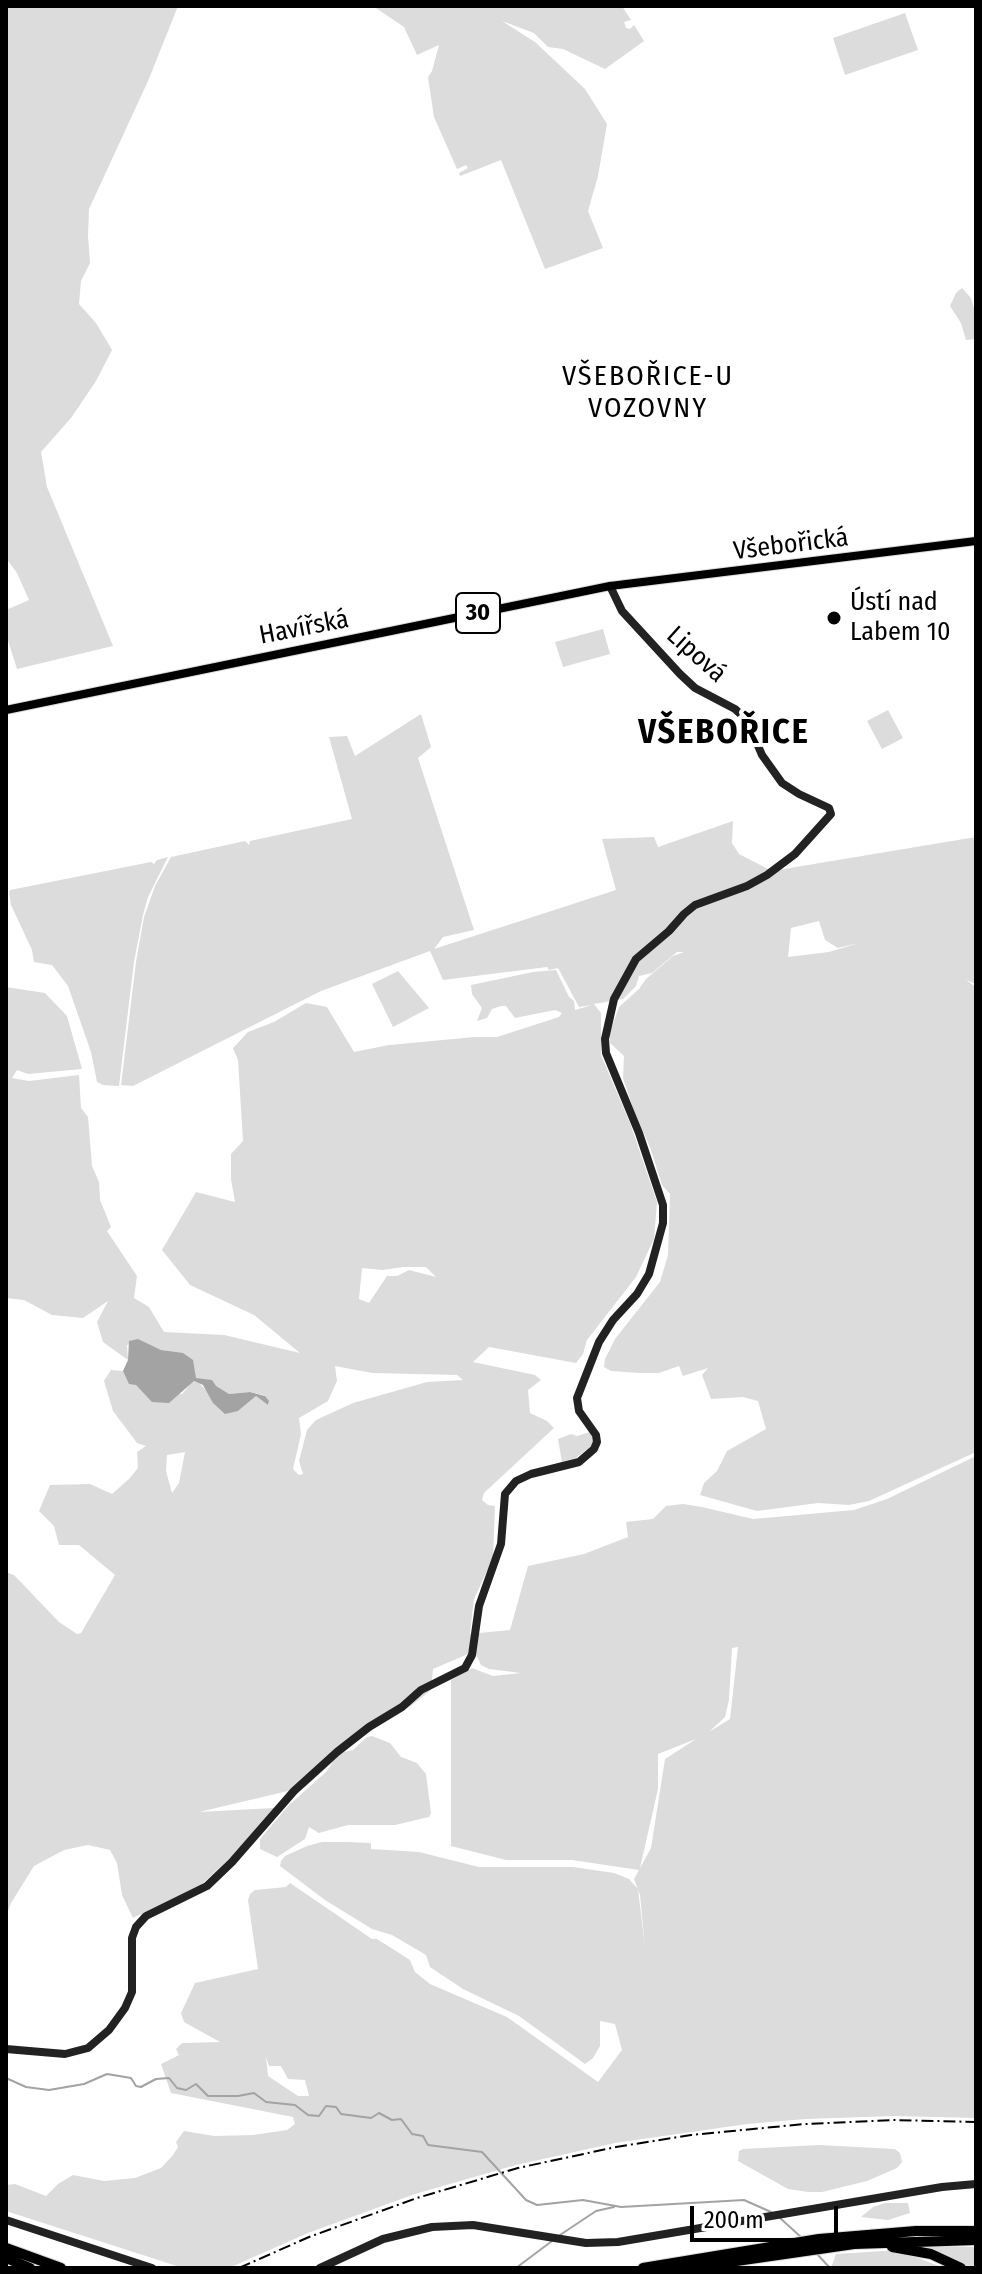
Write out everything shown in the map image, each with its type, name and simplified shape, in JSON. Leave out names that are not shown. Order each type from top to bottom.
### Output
[{"type":"highway","points":[[643,2268],[903,2231],[976,2231]]},
{"type":"highway","points":[[688,2268],[803,2244],[819,2248],[976,2240]]},
{"type":"highway","points":[[854,2244],[915,2250],[961,2268]]},
{"type":"highway","points":[[6,2248],[61,2268]]},
{"type":"highway","points":[[6,2258],[30,2268]]},
{"type":"main road","name":"Všebořická","points":[[610,586],[976,541]]},
{"type":"main road","name":"Havířská","points":[[6,710],[610,586]]},
{"type":"street","name":"Lipová","points":[[6,2049],[65,2054],[88,2048],[109,2030],[125,2008],[132,1992],[132,1938],[136,1927],[146,1916],[207,1886],[294,1791],[337,1752],[421,1690],[461,1671],[468,1664],[479,1606],[501,1544],[505,1494],[516,1481],[579,1462],[594,1449],[597,1442],[596,1435],[579,1411],[577,1398],[599,1342],[649,1274],[661,1235],[663,1205],[639,1133],[606,1053],[605,1039],[614,999],[636,959],[684,914],[695,905],[756,882],[795,854],[830,817],[829,808],[782,783],[762,755],[747,720],[735,709],[695,688],[680,674],[622,611],[610,586]]},
{"type":"street","points":[[320,2268],[383,2239],[432,2227],[473,2225],[567,2240],[618,2242],[942,2187],[976,2184]]},
{"type":"street","points":[[6,2220],[152,2268]]},
{"type":"shaded area","points":[[6,6],[178,6],[148,81],[89,209],[90,263],[81,281],[79,304],[96,323],[112,350],[71,418],[41,452],[47,487],[113,646],[17,669],[6,634],[6,610],[29,600],[17,573],[6,558]]},
{"type":"shaded area","points":[[373,6],[622,6],[631,20],[624,22],[626,28],[634,25],[644,41],[605,69],[563,49],[548,47],[534,33],[502,21],[535,42],[585,89],[607,124],[588,211],[603,248],[545,269],[501,160],[460,176],[459,173],[468,168],[466,165],[457,169],[434,117],[428,77],[439,45],[417,55],[404,27]]},
{"type":"shaded area","points":[[905,13],[918,50],[845,75],[833,38]]},
{"type":"shaded area","points":[[962,288],[971,298],[976,316],[976,339],[966,340],[961,323],[950,306]]},
{"type":"shaded area","points":[[603,629],[610,654],[563,667],[555,642]]},
{"type":"shaded area","points":[[888,710],[903,738],[882,749],[867,721]]},
{"type":"shaded area","points":[[421,714],[431,747],[418,758],[474,930],[443,937],[434,949],[616,890],[602,839],[654,837],[658,847],[733,821],[732,843],[739,854],[772,871],[976,837],[976,984],[966,980],[976,987],[976,1452],[869,1501],[849,1505],[818,1503],[757,1511],[700,1495],[704,1483],[717,1471],[727,1451],[766,1429],[758,1401],[743,1397],[711,1399],[702,1375],[708,1368],[683,1376],[679,1366],[659,1373],[611,1371],[604,1367],[615,1339],[660,1282],[668,1255],[670,1194],[662,1185],[634,1111],[623,1078],[624,1056],[610,1043],[610,1032],[619,1007],[673,956],[684,952],[677,952],[652,973],[639,976],[636,986],[623,999],[594,1004],[601,1013],[601,1055],[630,1123],[657,1202],[654,1239],[636,1277],[587,1340],[583,1354],[576,1363],[489,1347],[473,1362],[535,1375],[541,1380],[528,1390],[530,1413],[554,1428],[484,1493],[482,1500],[495,1506],[493,1558],[474,1599],[468,1654],[433,1669],[431,1690],[344,1752],[353,1750],[372,1736],[390,1743],[401,1757],[417,1763],[426,1774],[429,1817],[395,1825],[348,1825],[319,1833],[309,1827],[305,1839],[277,1857],[260,1849],[260,1839],[333,1762],[305,1787],[199,1812],[274,1808],[250,1839],[201,1885],[133,1918],[122,1895],[117,1863],[110,1850],[88,1845],[64,1850],[34,1866],[6,1917],[6,1572],[14,1575],[59,1622],[77,1634],[81,1633],[115,1575],[79,1545],[59,1545],[54,1526],[39,1511],[50,1485],[90,1484],[112,1494],[138,1468],[137,1452],[146,1446],[137,1443],[113,1411],[104,1381],[111,1370],[123,1371],[142,1391],[182,1394],[193,1381],[238,1411],[256,1396],[268,1405],[269,1402],[264,1395],[250,1392],[229,1394],[195,1378],[194,1368],[183,1354],[161,1350],[140,1341],[127,1345],[128,1360],[103,1342],[97,1322],[108,1301],[83,1318],[52,1315],[24,1300],[6,1298],[6,987],[45,993],[67,1016],[82,1069],[28,1074],[17,1070],[12,1078],[29,1081],[79,1075],[81,1108],[88,1117],[92,1166],[99,1182],[100,1200],[111,1227],[107,1231],[137,1276],[134,1298],[149,1307],[164,1332],[224,1335],[300,1353],[254,1315],[190,1285],[162,1250],[196,1192],[235,1202],[231,1154],[243,1141],[238,1060],[233,1048],[248,1032],[274,1022],[306,1003],[327,1007],[354,1052],[389,1045],[497,1037],[559,1017],[562,1013],[555,1010],[515,1018],[506,1006],[501,1006],[492,1009],[487,1018],[477,1021],[482,1008],[472,994],[471,985],[533,972],[556,970],[574,1001],[575,1010],[592,1005],[579,1007],[558,968],[443,980],[430,951],[321,991],[133,1086],[121,1085],[144,917],[155,886],[171,857],[245,841],[249,845],[250,841],[352,819],[329,737],[347,736],[355,756]],"holes":[[[819,921],[825,940],[838,948],[859,943],[829,952],[788,957],[791,928]],[[426,1267],[436,1277],[409,1270],[397,1276],[387,1276],[369,1303],[359,1299],[362,1268]],[[335,1366],[372,1373],[457,1375],[463,1380],[427,1382],[353,1403],[316,1420],[307,1430],[299,1461],[303,1474],[299,1475],[293,1469],[301,1434],[299,1418],[328,1401],[337,1381]],[[185,1452],[179,1483],[172,1493],[166,1471],[167,1455]]]},
{"type":"shaded area","points":[[168,857],[148,897],[143,915],[119,1086],[103,1085],[97,1082],[91,1052],[68,986],[52,965],[34,962],[32,950],[11,905],[9,892],[151,862],[154,864]]},
{"type":"shaded area","points":[[398,971],[429,1008],[393,1027],[372,984]]},
{"type":"shaded area","points":[[138,1339],[161,1350],[183,1353],[193,1360],[196,1378],[212,1380],[229,1394],[250,1392],[265,1396],[268,1405],[256,1396],[238,1411],[225,1414],[213,1403],[203,1385],[194,1381],[169,1403],[152,1402],[136,1385],[129,1384],[123,1371],[128,1360],[129,1341]]},
{"type":"shaded area","points":[[590,1432],[594,1441],[591,1446],[576,1458],[562,1462],[558,1439]]},
{"type":"shaded area","points":[[976,1456],[976,2118],[894,2116],[806,2119],[615,2143],[516,2165],[415,2194],[308,2233],[229,2268],[180,2267],[6,2211],[6,2185],[15,2184],[46,2196],[73,2175],[104,2181],[135,2178],[161,2168],[178,2147],[176,2142],[184,2131],[214,2136],[253,2135],[287,2130],[295,2124],[293,2117],[171,2093],[161,2064],[179,2055],[176,2049],[182,2043],[220,2042],[184,2022],[181,2013],[195,1983],[258,1969],[248,1900],[255,1890],[286,1887],[290,1883],[372,1939],[377,1939],[410,1960],[415,1972],[430,1984],[507,2017],[598,2082],[622,2050],[615,2024],[600,2021],[600,2046],[585,2064],[519,2016],[463,1989],[430,1967],[426,1955],[392,1935],[372,1929],[325,1900],[280,1866],[285,1856],[322,1842],[371,1843],[371,1849],[419,1852],[479,1867],[573,1867],[614,1873],[629,1879],[638,1889],[634,1879],[639,1870],[572,1860],[506,1860],[451,1846],[451,1680],[472,1668],[493,1676],[521,1673],[489,1669],[481,1665],[475,1652],[479,1633],[510,1630],[528,1566],[584,1554],[628,1537],[626,1522],[653,1519],[666,1506],[683,1504],[753,1519],[854,1510],[887,1499]],"holes":[[[738,1647],[730,1719],[709,1732],[725,1717],[732,1648]],[[696,1739],[665,1759],[651,1848],[640,1868],[658,1789],[658,1754]],[[266,2057],[269,2066],[281,2066],[288,2079],[305,2080],[309,2096],[298,2096],[268,2076]]]},
{"type":"shaded area","points":[[819,2145],[895,2149],[900,2153],[902,2162],[897,2168],[867,2181],[822,2192],[808,2192],[788,2189],[738,2161],[739,2151],[743,2149]]},
{"type":"shaded area","points":[[885,2203],[908,2203],[910,2213],[888,2220],[861,2217],[873,2207]]},
{"type":"shaded area","points":[[925,2247],[976,2247],[976,2268],[971,2268]]},
{"type":"shaded area","points":[[898,2250],[944,2268],[831,2268],[836,2254]]},
{"type":"waterway","points":[[6,2078],[26,2087],[49,2090],[84,2084],[107,2074],[131,2078],[136,2086],[141,2087],[156,2079],[169,2078],[177,2088],[186,2090],[196,2084],[208,2096],[254,2093],[266,2102],[295,2105],[308,2115],[319,2116],[326,2106],[336,2107],[341,2114],[371,2118],[379,2113],[392,2120],[401,2119],[412,2134],[423,2136],[428,2145],[482,2152],[526,2200],[537,2205],[583,2200],[621,2207]]},
{"type":"waterway","points":[[621,2207],[744,2200],[771,2212]]},
{"type":"waterway","points":[[560,2235],[596,2211],[614,2207]]},
{"type":"waterway","points":[[780,2218],[802,2238]]},
{"type":"waterway","points":[[516,2268],[552,2241]]},
{"type":"waterway","points":[[817,2254],[830,2268]]},
{"type":"railway","points":[[239,2268],[309,2237],[417,2198],[518,2168],[616,2147],[691,2135],[805,2124],[893,2120],[976,2122]]},
{"type":"place","name":"Ústí nad Labem 10","points":[[834,618]]},
{"type":"district","name":"VŠEBOŘICE-U VOZOVNY","points":[[648,393]]},
{"type":"district","name":"VŠEBOŘICE","points":[[724,734]]}]
